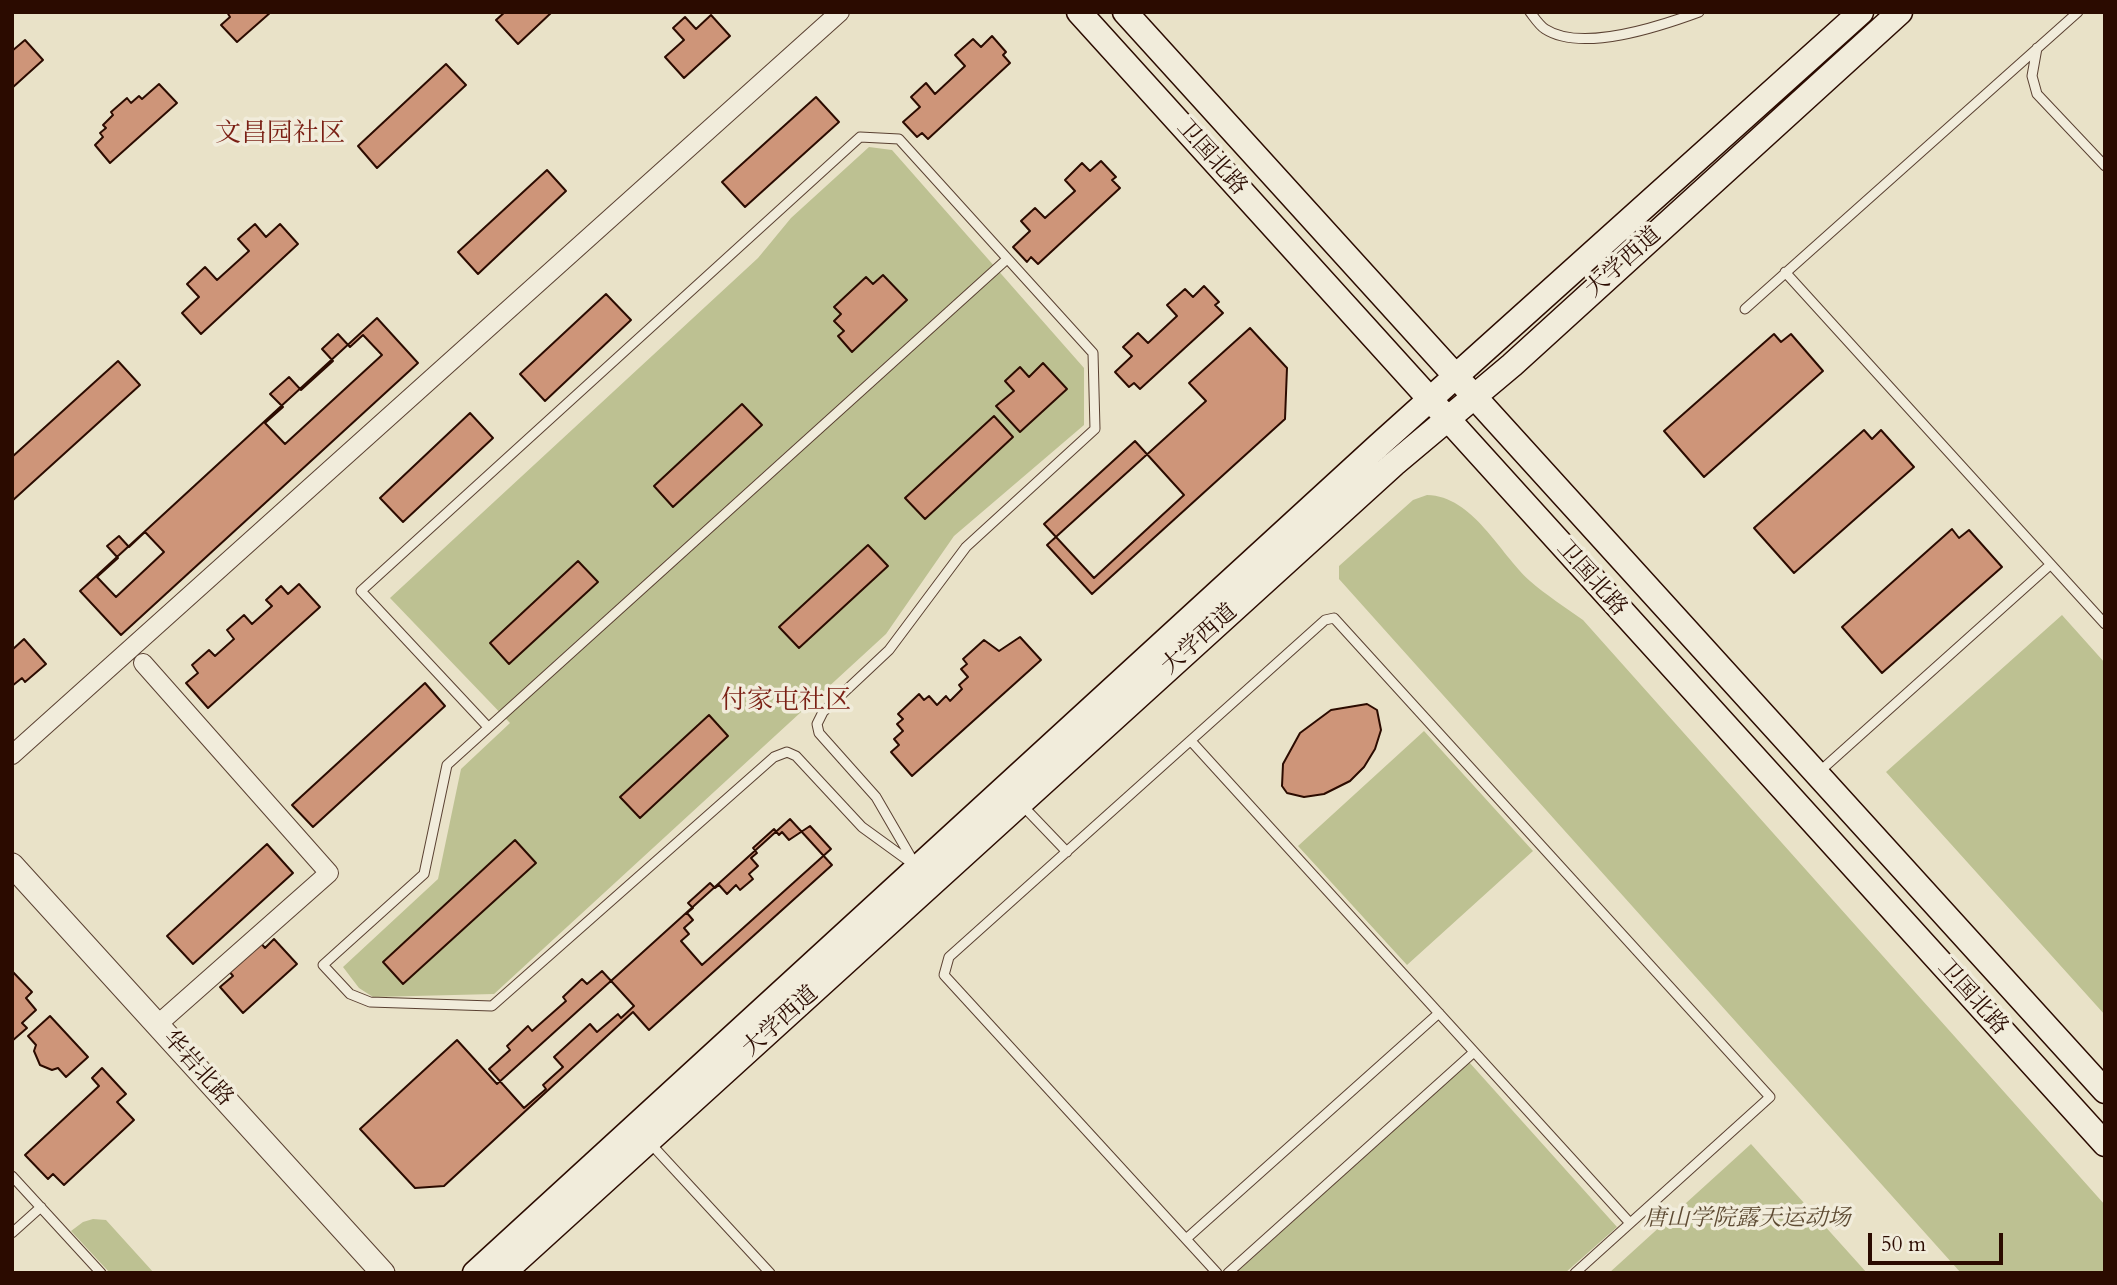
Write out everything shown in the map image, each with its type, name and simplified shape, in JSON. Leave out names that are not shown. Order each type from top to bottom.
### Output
[{"type":"main road","name":"卫国北路","points":[[1079,12],[1445,419],[2105,1144]]},
{"type":"main road","name":"卫国北路","points":[[1125,12],[2105,1091]]},
{"type":"main road","name":"大学西道","points":[[475,1273],[1429,399],[1861,12]]},
{"type":"main road","name":"大学西道","points":[[503,1273],[1445,419],[1473,397],[1900,12]]},
{"type":"street","points":[[12,755],[840,12]]},
{"type":"street","points":[[144,663],[329,873],[157,1025]]},
{"type":"street","name":"华岩北路","points":[[12,865],[383,1273]]},
{"type":"lane","points":[[1530,12],[1544,28],[1563,36],[1605,38],[1665,25],[1699,12]]},
{"type":"lane","points":[[1745,309],[2078,12]]},
{"type":"lane","points":[[2038,47],[2032,76],[2037,94],[2105,166]]},
{"type":"lane","points":[[488,727],[360,590],[860,137],[898,139],[1093,353],[1095,429],[966,547],[889,650],[823,712],[817,724],[819,733],[876,797],[917,867]]},
{"type":"lane","points":[[917,867],[862,827],[796,756],[787,752],[774,757],[492,1006],[370,1002],[350,995],[323,965],[424,874],[447,765],[1006,260]]},
{"type":"lane","points":[[1785,272],[2105,624]]},
{"type":"lane","points":[[1817,774],[2050,565]]},
{"type":"lane","points":[[1217,1273],[944,975],[949,957],[1325,620],[1334,618],[1770,1097],[1574,1273]]},
{"type":"lane","points":[[1191,741],[1630,1223]]},
{"type":"lane","points":[[1020,804],[1067,852]]},
{"type":"lane","points":[[1186,1239],[1439,1013]]},
{"type":"lane","points":[[1228,1273],[1474,1052]]},
{"type":"lane","points":[[649,1142],[770,1273]]},
{"type":"lane","points":[[12,1176],[101,1273]]},
{"type":"lane","points":[[12,1233],[41,1207]]},
{"type":"green space","points":[[869,147],[892,150],[1084,368],[1084,425],[954,536],[886,634],[494,994],[373,997],[359,988],[343,967],[438,879],[461,769],[510,723],[390,598],[758,258],[791,218]]},
{"type":"green space","points":[[1427,495],[1443,498],[1472,515],[1530,581],[1583,620],[2105,1205],[2105,1273],[1961,1273],[1339,579],[1339,566],[1413,500]]},
{"type":"green space","points":[[2062,615],[2105,663],[2105,1015],[1886,772]]},
{"type":"green space","points":[[1424,731],[1533,851],[1407,965],[1298,846]]},
{"type":"green space","points":[[1469,1062],[1617,1227],[1565,1273],[1236,1273]]},
{"type":"green space","name":"唐山学院露天运动场","points":[[1751,1144],[1867,1273],[1609,1273]]},
{"type":"green space","points":[[93,1219],[106,1220],[154,1273],[110,1273],[71,1231],[83,1222]]},
{"type":"building","points":[[227,12],[271,12],[237,42],[221,25],[230,17]]},
{"type":"building","points":[[505,12],[552,12],[518,44],[496,20]]},
{"type":"building","points":[[711,15],[730,36],[684,78],[665,57],[684,40],[673,28],[685,17],[696,29]]},
{"type":"building","points":[[992,36],[1006,52],[1003,55],[1010,63],[928,139],[922,133],[917,137],[903,122],[920,107],[911,97],[926,83],[935,94],[965,66],[955,55],[973,39],[981,47]]},
{"type":"building","points":[[25,40],[43,60],[12,88],[12,51]]},
{"type":"building","points":[[446,64],[466,85],[377,168],[358,146]]},
{"type":"building","points":[[159,84],[177,103],[110,163],[95,145],[103,137],[100,133],[106,128],[103,125],[113,115],[111,112],[127,98],[131,103],[139,96],[142,99]]},
{"type":"building","points":[[816,97],[839,122],[745,207],[722,182]]},
{"type":"building","points":[[1101,161],[1116,177],[1112,180],[1120,188],[1038,264],[1031,257],[1027,262],[1013,247],[1030,231],[1021,221],[1035,208],[1045,218],[1075,191],[1065,180],[1082,163],[1090,171]]},
{"type":"building","points":[[547,170],[566,191],[478,274],[458,252]]},
{"type":"building","points":[[255,224],[266,237],[280,224],[298,244],[201,334],[182,313],[199,297],[187,284],[205,267],[217,280],[249,251],[238,239]]},
{"type":"building","points":[[883,275],[907,300],[852,352],[838,336],[844,331],[834,321],[841,314],[834,307],[866,277],[873,284]]},
{"type":"building","points":[[1204,286],[1219,302],[1215,305],[1223,313],[1140,389],[1134,383],[1129,387],[1115,372],[1132,356],[1123,347],[1138,333],[1148,343],[1177,316],[1167,305],[1185,289],[1193,297]]},
{"type":"building","points":[[606,294],[631,320],[545,401],[520,374]]},
{"type":"building","points":[[377,318],[418,363],[121,635],[80,591]]},
{"type":"building","points":[[1250,328],[1287,368],[1285,419],[1092,594],[1047,545],[1206,401],[1189,383]]},
{"type":"building","points":[[338,334],[350,347],[363,335],[382,355],[285,444],[265,423],[283,407],[270,394],[289,377],[301,390],[333,361],[322,349]]},
{"type":"building","points":[[1774,334],[1781,342],[1791,334],[1823,371],[1704,477],[1664,431]]},
{"type":"building","points":[[118,361],[140,385],[12,501],[12,457]]},
{"type":"building","points":[[1043,363],[1067,389],[1020,432],[996,406],[1014,391],[1005,381],[1020,367],[1029,377]]},
{"type":"building","points":[[742,404],[762,425],[673,507],[654,486]]},
{"type":"building","points":[[470,413],[493,438],[403,522],[380,498]]},
{"type":"building","points":[[994,416],[1013,437],[925,519],[905,498]]},
{"type":"building","points":[[1864,430],[1872,439],[1881,430],[1914,467],[1794,573],[1754,528]]},
{"type":"building","points":[[1135,441],[1184,495],[1094,578],[1044,524]]},
{"type":"building","points":[[1952,529],[1959,538],[1969,530],[2002,567],[1882,673],[1842,627]]},
{"type":"building","points":[[145,532],[164,552],[116,597],[97,577],[118,558],[107,546],[119,536],[129,547]]},
{"type":"building","points":[[868,545],[888,566],[799,648],[779,627]]},
{"type":"building","points":[[578,561],[598,582],[509,664],[490,643]]},
{"type":"building","points":[[299,584],[320,607],[208,708],[186,683],[198,673],[192,665],[209,650],[215,656],[234,639],[227,630],[244,615],[252,624],[272,606],[266,600],[281,586],[288,594]]},
{"type":"building","points":[[1020,637],[1041,660],[912,776],[891,752],[899,745],[894,739],[903,731],[897,724],[903,719],[898,714],[919,694],[924,700],[929,696],[937,705],[946,696],[950,701],[962,689],[959,685],[968,677],[961,669],[967,664],[963,659],[984,640],[999,651]]},
{"type":"building","points":[[24,639],[46,664],[25,682],[22,678],[12,686],[12,650]]},
{"type":"building","points":[[425,683],[445,706],[313,827],[292,805]]},
{"type":"building","points":[[1367,704],[1377,710],[1381,730],[1375,749],[1364,767],[1350,781],[1324,794],[1304,797],[1287,793],[1282,786],[1283,764],[1300,733],[1331,710]]},
{"type":"building","points":[[709,715],[728,736],[640,818],[620,797]]},
{"type":"building","points":[[790,819],[832,865],[649,1030],[633,1012],[444,1186],[415,1188],[360,1129],[457,1040],[497,1084]]},
{"type":"building","points":[[810,826],[831,849],[702,965],[681,941],[689,934],[684,928],[693,920],[687,913],[693,908],[688,903],[710,883],[715,888],[719,885],[727,894],[736,885],[740,890],[753,879],[749,874],[758,866],[751,858],[757,853],[753,848],[774,829],[779,835],[782,832],[789,840]]},
{"type":"building","points":[[515,840],[536,863],[403,984],[383,962]]},
{"type":"building","points":[[267,844],[293,873],[193,964],[167,936]]},
{"type":"building","points":[[274,939],[297,964],[243,1013],[220,987],[233,976],[228,970],[260,942],[265,948]]},
{"type":"building","points":[[12,971],[32,992],[26,998],[36,1010],[22,1023],[27,1028],[12,1041]]},
{"type":"building","points":[[602,971],[634,1006],[621,1018],[618,1014],[597,1032],[590,1024],[554,1057],[563,1067],[543,1085],[546,1089],[524,1108],[489,1069],[510,1050],[507,1046],[528,1026],[532,1031],[566,1001],[563,997],[582,979],[587,984]]},
{"type":"building","points":[[50,1016],[88,1057],[66,1077],[58,1068],[52,1070],[40,1065],[34,1051],[36,1045],[28,1036]]},
{"type":"building","points":[[102,1068],[126,1094],[117,1102],[134,1120],[64,1185],[53,1174],[48,1179],[25,1155],[99,1086],[92,1078]]},
{"type":"district","name":"文昌园社区","points":[[280,135]]},
{"type":"district","name":"付家屯社区","points":[[786,702]]}]
